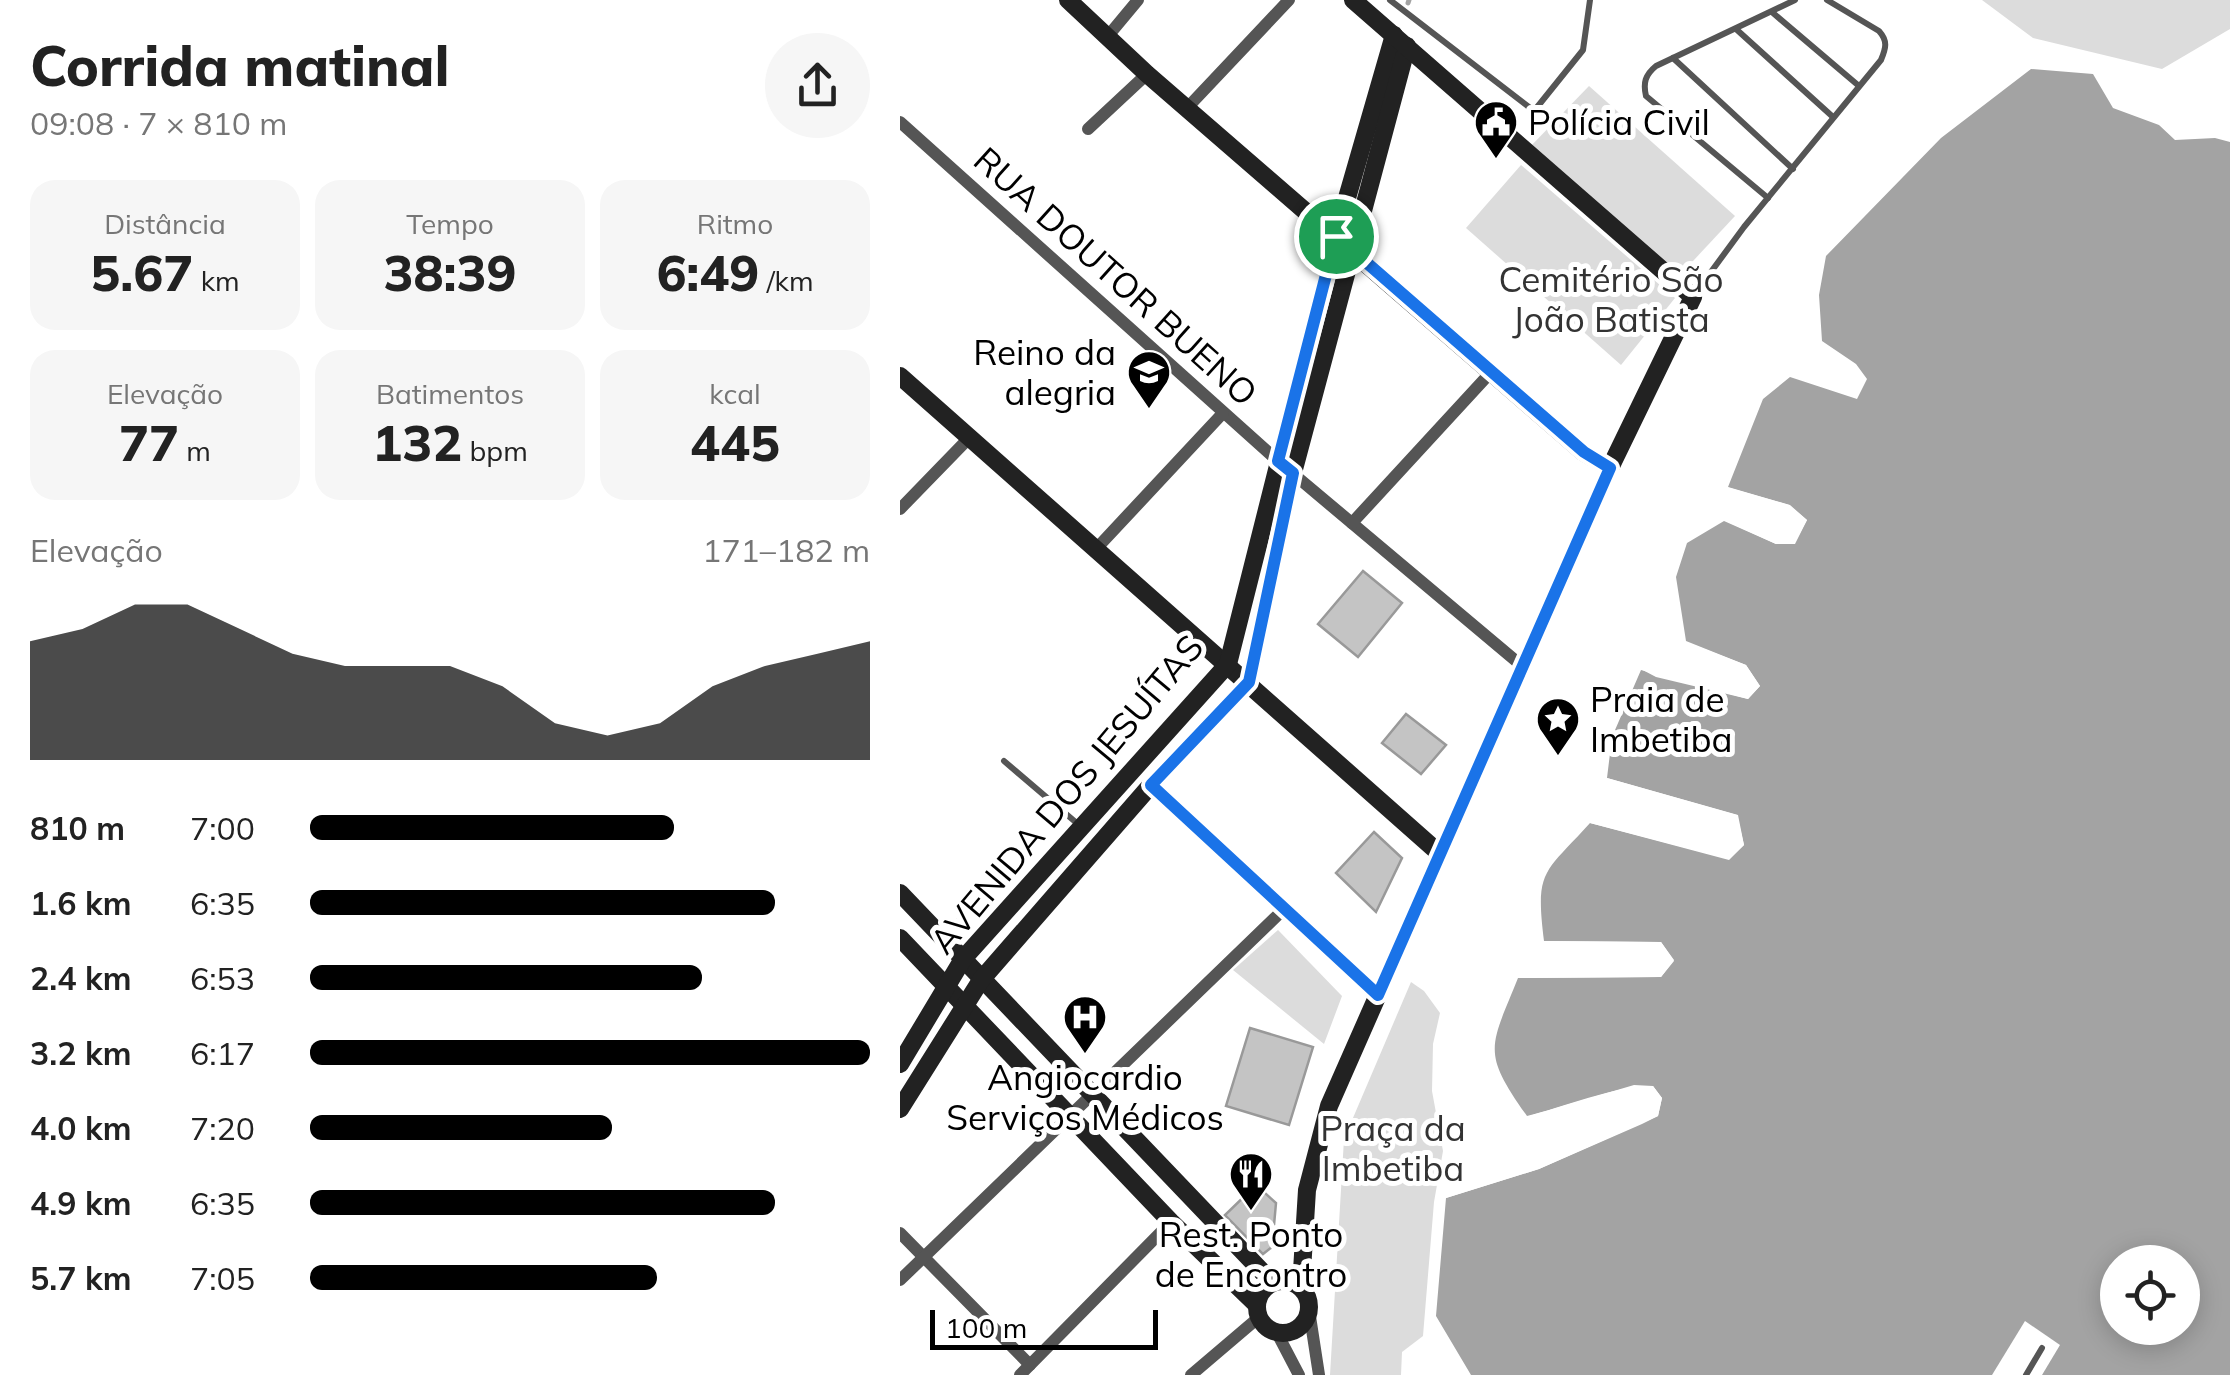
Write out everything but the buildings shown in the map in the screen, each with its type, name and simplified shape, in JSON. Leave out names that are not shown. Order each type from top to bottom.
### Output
[{"type":"street","points":[[1068,0],[1147,74],[1584,452],[1610,468]]},
{"type":"street","points":[[1108,36],[1138,0]]},
{"type":"street","points":[[1188,107],[1289,0]]},
{"type":"street","points":[[1301,1287],[1303,1222],[1313,1157],[1329,1106],[1610,468],[1692,296],[1353,0]]},
{"type":"street","name":"AVENIDA DOS JESUÍTAS","points":[[900,1064],[962,960],[1228,664],[1336,236],[1400,40]]},
{"type":"street","name":"AVENIDA DOS JESUÍTAS","points":[[900,1109],[980,980],[1151,785],[1249,682],[1293,473],[1353,250],[1400,40]]},
{"type":"street","points":[[1088,130],[1147,74]]},
{"type":"street","name":"RUA DOUTOR BUENO","points":[[900,122],[1223,413],[1522,666]]},
{"type":"street","points":[[1352,523],[1492,371]]},
{"type":"street","points":[[900,376],[1439,853]]},
{"type":"street","points":[[1096,549],[1223,413]]},
{"type":"street","points":[[900,509],[969,438]]},
{"type":"street","points":[[1151,785],[1378,995]]},
{"type":"street","points":[[900,893],[1272,1282]]},
{"type":"street","points":[[900,1280],[1283,910]]},
{"type":"street","points":[[900,938],[1277,1332],[1299,1375]]},
{"type":"street","points":[[900,1233],[1025,1370],[1171,1222]]},
{"type":"street","points":[[1195,1374],[1257,1311],[1260,1291],[1272,1282],[1287,1280],[1301,1287],[1308,1298],[1319,1375]]},
{"type":"street","points":[[1277,1332],[1292,1332],[1304,1323],[1309,1310]]},
{"type":"lane","points":[[1390,0],[1534,111],[1583,50],[1590,0]]},
{"type":"lane","points":[[1768,198],[1646,96],[1647,73],[1795,0]]},
{"type":"lane","points":[[1692,296],[1832,116],[1881,60],[1885,38],[1827,0]]},
{"type":"lane","points":[[1773,12],[1859,86]]},
{"type":"lane","points":[[1736,29],[1832,116]]},
{"type":"lane","points":[[1674,58],[1793,170]]},
{"type":"lane","points":[[1004,761],[1082,827]]},
{"type":"lane","points":[[942,938],[1012,867]]},
{"type":"lane","points":[[2026,1375],[2042,1348]]},
{"type":"green space","points":[[1982,0],[2230,0],[2230,29],[2162,69],[2033,38]]},
{"type":"green space","points":[[1589,86],[1735,216],[1679,276],[1529,148]]},
{"type":"green space","name":"Cemitério São João Batista","points":[[1521,165],[1675,298],[1621,365],[1466,228]]},
{"type":"green space","points":[[1278,930],[1342,996],[1324,1044],[1233,970]]},
{"type":"green space","name":"Praça da Imbetiba","points":[[1411,982],[1424,991],[1440,1013],[1433,1044],[1432,1091],[1443,1151],[1434,1202],[1423,1336],[1402,1352],[1401,1375],[1330,1375],[1344,1139]]},
{"type":"shaded area","points":[[2031,69],[2093,74],[2113,108],[2159,125],[2175,140],[2215,138],[2230,142],[2230,1375],[1471,1375],[1436,1316],[1446,1198],[1539,1169],[1658,1116],[1662,1098],[1653,1086],[1640,1086],[1527,1116],[1502,1077],[1496,1035],[1518,978],[1661,977],[1674,961],[1661,942],[1544,941],[1541,899],[1546,874],[1590,823],[1729,859],[1744,845],[1737,815],[1607,778],[1612,737],[1641,670],[1748,699],[1760,686],[1746,665],[1686,641],[1676,577],[1687,543],[1724,521],[1776,544],[1794,544],[1807,520],[1789,505],[1728,487],[1763,399],[1790,377],[1857,399],[1867,379],[1856,364],[1822,341],[1819,295],[1826,256],[1941,138]]},
{"type":"pier","points":[[1723,486],[1790,505],[1807,520],[1795,544],[1776,544],[1719,518],[1726,516],[1777,539],[1792,539],[1801,521],[1787,510],[1726,492]]},
{"type":"pier","points":[[1681,640],[1746,665],[1760,686],[1748,699],[1656,677],[1637,667],[1642,665],[1747,694],[1754,686],[1743,669],[1684,646]]},
{"type":"pier","points":[[1607,778],[1738,815],[1744,845],[1729,860],[1590,823],[1587,819],[1728,854],[1739,843],[1733,819],[1602,780]]},
{"type":"pier","points":[[1539,941],[1661,942],[1674,960],[1661,977],[1518,978],[1518,973],[1659,973],[1668,960],[1659,947],[1544,946]]},
{"type":"pier","points":[[1634,1085],[1653,1086],[1662,1098],[1658,1116],[1539,1169],[1446,1198],[1446,1193],[1537,1164],[1654,1113],[1657,1099],[1651,1091],[1634,1090],[1581,1108],[1528,1121],[1522,1118]]},
{"type":"pier","points":[[2025,1321],[2060,1345],[2042,1375],[1992,1375]]},
{"type":"place","name":"Polícia Civil","points":[[1496,160]]},
{"type":"place","name":"Reino da alegria","points":[[1149,410]]},
{"type":"place","name":"Praia de Imbetiba","points":[[1558,757]]},
{"type":"place","name":"Angiocardio Serviços Médicos","points":[[1085,1055]]},
{"type":"place","name":"Rest. Ponto de Encontro","points":[[1251,1212]]},
{"type":"route","points":[[1336,236],[1584,452],[1610,468],[1378,995],[1151,785],[1249,682],[1293,473],[1278,461],[1336,236]]}]
